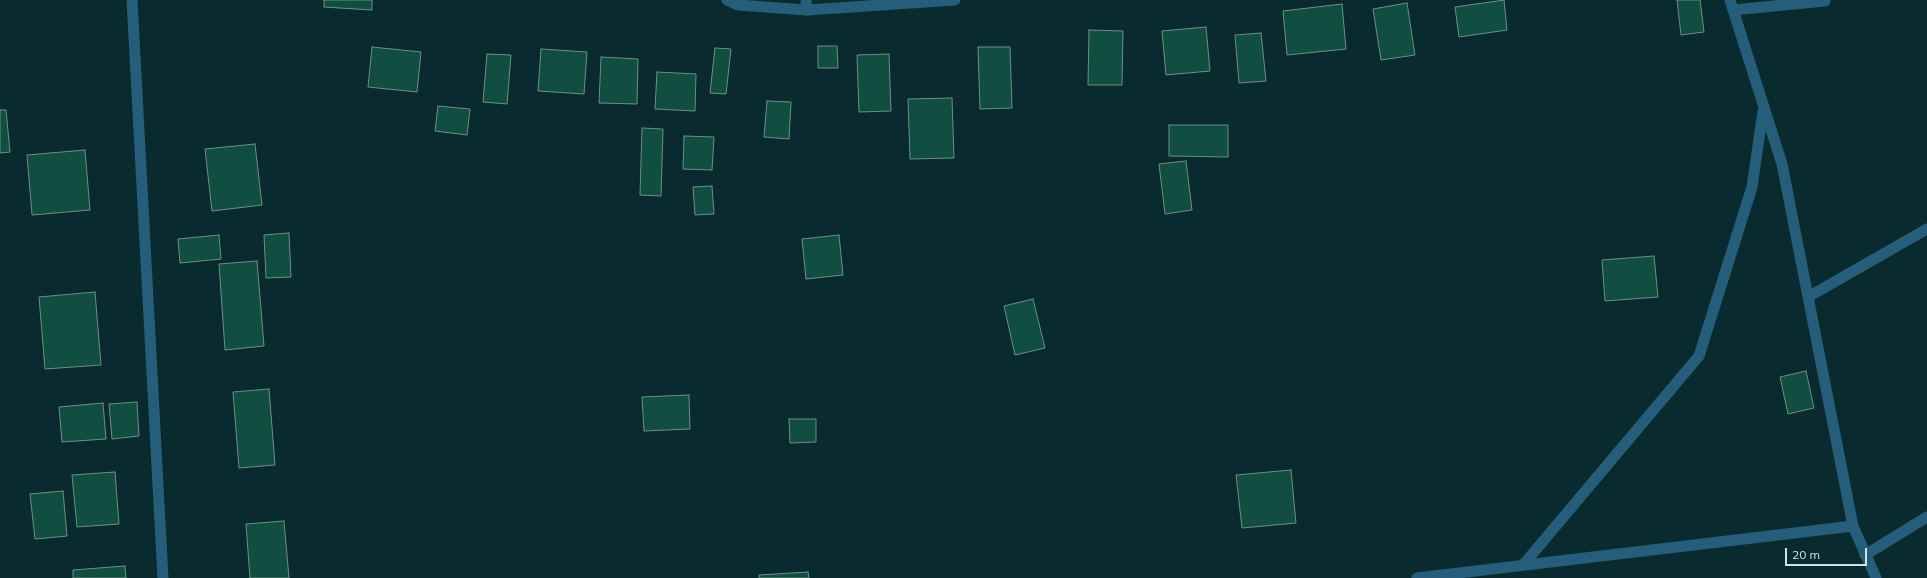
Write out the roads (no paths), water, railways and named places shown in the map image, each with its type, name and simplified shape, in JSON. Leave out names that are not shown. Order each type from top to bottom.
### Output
[{"type":"street","points":[[132,0],[163,578]]},
{"type":"street","points":[[726,0],[738,5],[807,5],[955,0]]},
{"type":"street","points":[[1825,2],[1732,5],[1782,164],[1853,526],[1876,578]]},
{"type":"street","points":[[1523,565],[1699,356],[1752,187],[1764,108]]},
{"type":"street","points":[[1808,297],[1927,229]]},
{"type":"street","points":[[1865,555],[1927,517]]},
{"type":"street","points":[[1417,578],[1853,526]]}]
